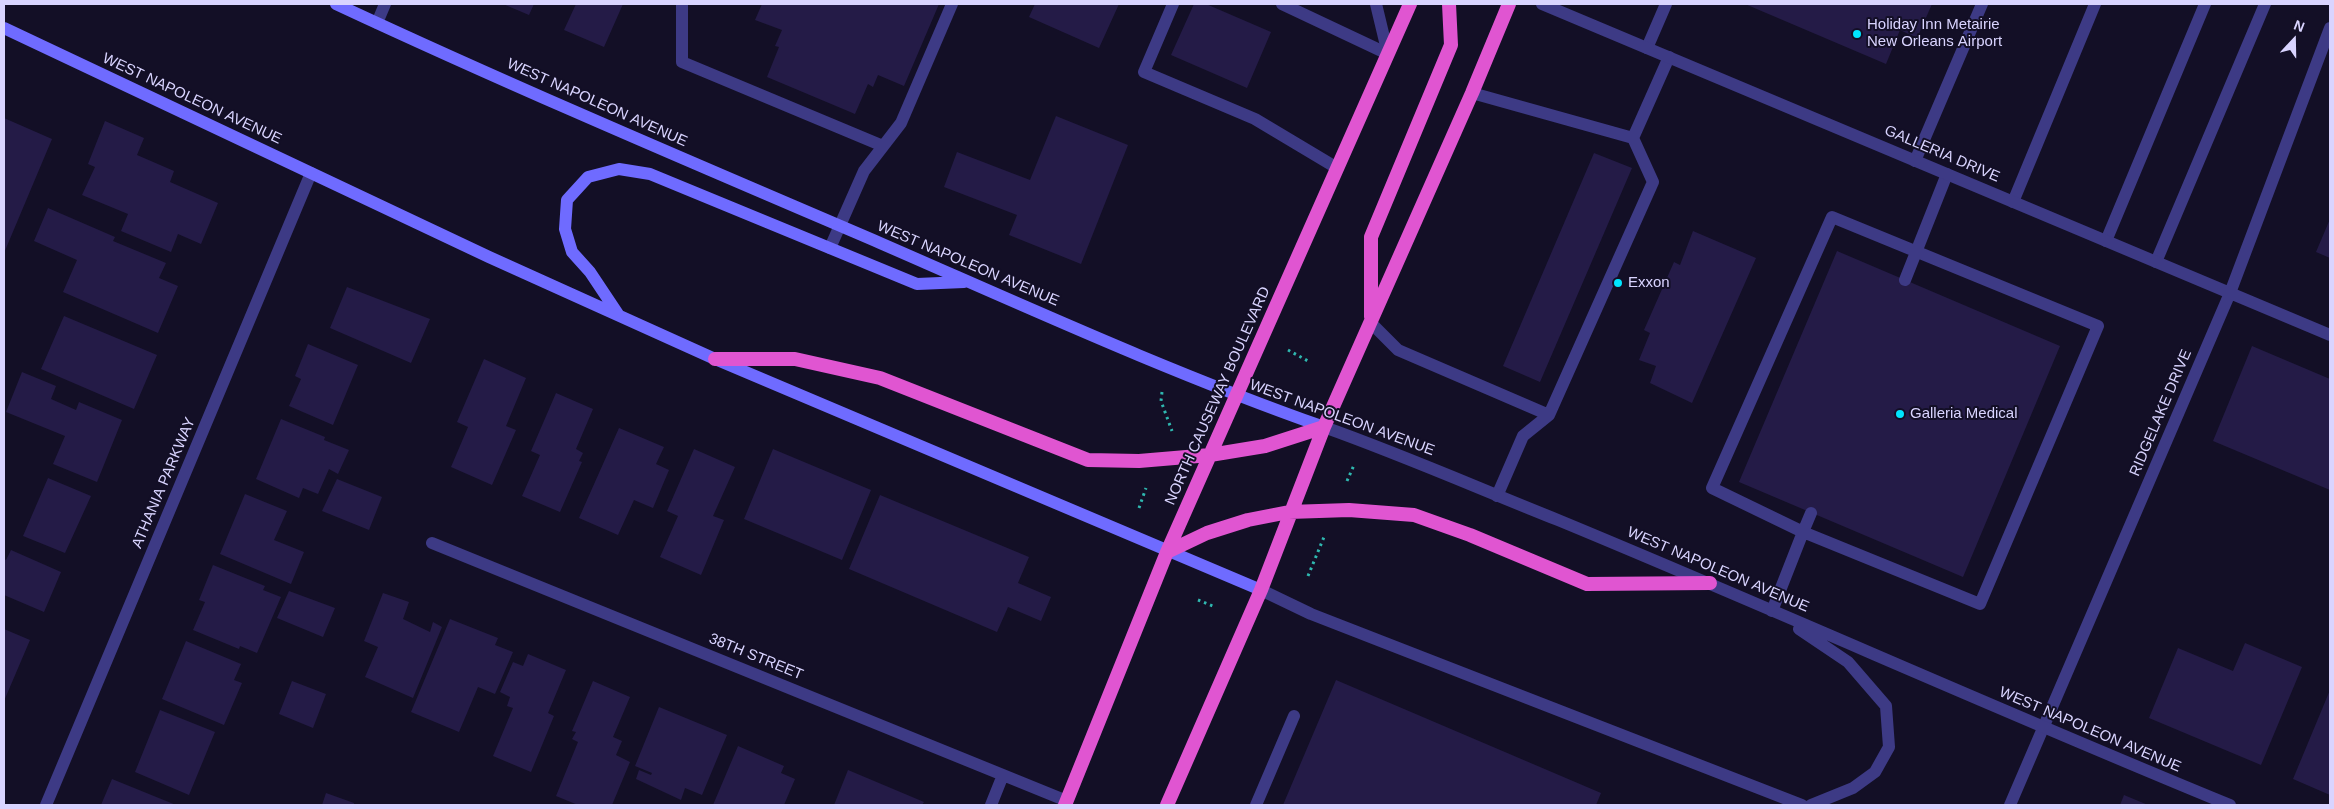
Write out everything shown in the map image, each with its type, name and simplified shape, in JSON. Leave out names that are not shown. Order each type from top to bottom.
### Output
[{"type":"highway","name":"NORTH CAUSEWAY BOULEVARD","points":[[1066,803],[1167,552],[1410,4]]},
{"type":"highway","points":[[1371,323],[1371,237],[1451,44],[1449,4]]},
{"type":"highway","points":[[1167,805],[1261,590],[1324,427],[1472,94],[1509,4]]},
{"type":"highway","points":[[715,359],[795,358],[880,378],[1088,460],[1139,461],[1210,456],[1265,446],[1324,427]]},
{"type":"highway","points":[[1167,552],[1208,533],[1248,520],[1290,512],[1349,510],[1414,515],[1470,535],[1587,584],[1710,583]]},
{"type":"main road","name":"WEST NAPOLEON AVENUE","points":[[336,4],[549,101],[1235,396],[1324,427]]},
{"type":"main road","name":"WEST NAPOLEON AVENUE","points":[[4,28],[489,257],[715,359],[1167,552],[1261,590]]},
{"type":"main road","points":[[618,314],[590,272],[572,252],[565,229],[567,200],[588,177],[619,169],[650,174],[916,284],[969,282]]},
{"type":"street","points":[[377,23],[385,4]]},
{"type":"street","points":[[682,4],[682,62],[883,146]]},
{"type":"street","points":[[830,248],[864,170],[901,123],[952,4]]},
{"type":"street","points":[[1173,4],[1144,72],[1254,119],[1337,168]]},
{"type":"street","points":[[1282,4],[1388,54]]},
{"type":"street","points":[[1376,4],[1388,54]]},
{"type":"street","name":"GALLERIA DRIVE","points":[[1542,4],[2330,335]]},
{"type":"street","points":[[1647,48],[1666,4]]},
{"type":"street","points":[[1915,161],[1982,4]]},
{"type":"street","points":[[2013,202],[2095,4]]},
{"type":"street","points":[[2106,241],[2205,4]]},
{"type":"street","points":[[2156,262],[2265,4]]},
{"type":"street","name":"RIDGELAKE DRIVE","points":[[2010,805],[2230,293],[2330,28]]},
{"type":"street","points":[[1497,496],[1522,436],[1549,416],[1653,182],[1633,138],[1669,57]]},
{"type":"street","points":[[1472,94],[1633,138]]},
{"type":"street","name":"ATHANIA PARKWAY","points":[[46,805],[311,173]]},
{"type":"street","points":[[1905,280],[1947,174]]},
{"type":"street","points":[[1832,217],[2098,326],[1980,604],[1803,532],[1712,488],[1832,217]]},
{"type":"street","points":[[1371,323],[1398,350],[1549,416]]},
{"type":"street","name":"WEST NAPOLEON AVENUE","points":[[1324,427],[1710,583],[2044,729],[2224,804]]},
{"type":"street","points":[[1811,513],[1772,610],[1848,662],[1886,706],[1889,747],[1875,772],[1853,788],[1811,805]]},
{"type":"street","name":"38TH STREET","points":[[432,543],[1003,775],[1066,803]]},
{"type":"street","name":"WEST NAPOLEON AVENUE","points":[[1261,590],[1311,614],[1802,805]]},
{"type":"street","points":[[1256,805],[1294,716]]},
{"type":"street","points":[[991,805],[1003,775]]},
{"type":"path","points":[[1288,350],[1308,361]]},
{"type":"path","points":[[1164,385],[1161,401],[1172,431]]},
{"type":"path","points":[[1347,481],[1354,466]]},
{"type":"path","points":[[1138,508],[1146,488]]},
{"type":"path","points":[[1308,576],[1327,529]]},
{"type":"path","points":[[1198,600],[1215,607]]},
{"type":"building","points":[[503,4],[534,4],[529,15]]},
{"type":"building","points":[[576,4],[623,4],[604,47],[564,30]]},
{"type":"building","points":[[762,4],[939,4],[904,86],[878,75],[873,87],[868,84],[855,114],[767,77],[779,47],[775,46],[782,30],[755,20]]},
{"type":"building","points":[[1035,4],[1119,4],[1099,48],[1029,17]]},
{"type":"building","points":[[1194,4],[1206,4],[1271,32],[1247,88],[1171,55]]},
{"type":"building","name":"Holiday Inn Metairie New Orleans Airport","points":[[1745,4],[1932,4],[1917,38],[1900,30],[1886,64]]},
{"type":"building","points":[[1056,116],[1128,145],[1081,264],[1009,235],[1017,215],[944,187],[957,152],[1030,180]]},
{"type":"building","points":[[4,118],[52,139],[4,253]]},
{"type":"building","points":[[105,121],[144,138],[137,155],[174,171],[170,182],[218,203],[201,244],[178,234],[171,252],[121,231],[128,214],[82,195],[95,167],[88,164]]},
{"type":"building","points":[[1594,153],[1632,168],[1540,382],[1503,366]]},
{"type":"building","points":[[48,208],[115,237],[113,241],[166,263],[159,278],[178,286],[158,333],[63,292],[77,260],[34,241]]},
{"type":"building","points":[[2330,219],[2330,258],[2316,252]]},
{"type":"building","points":[[1693,231],[1756,258],[1692,403],[1650,383],[1656,366],[1639,360],[1650,333],[1644,330],[1674,262],[1680,265]]},
{"type":"building","name":"Galleria Medical","points":[[1837,251],[2060,346],[1963,577],[1739,482]]},
{"type":"building","points":[[347,287],[430,319],[411,363],[330,328]]},
{"type":"building","points":[[64,316],[157,355],[134,409],[41,369]]},
{"type":"building","points":[[308,344],[358,365],[333,425],[289,406],[301,379],[295,376]]},
{"type":"building","points":[[2252,346],[2330,379],[2330,490],[2213,441]]},
{"type":"building","points":[[484,359],[526,378],[506,426],[516,430],[492,485],[451,467],[468,427],[457,422]]},
{"type":"building","points":[[22,372],[56,386],[51,399],[76,410],[79,402],[122,420],[97,482],[53,464],[65,436],[6,412]]},
{"type":"building","points":[[556,393],[593,409],[576,449],[583,453],[579,461],[582,462],[560,512],[522,496],[540,455],[531,451]]},
{"type":"building","points":[[281,419],[325,437],[324,440],[349,450],[338,474],[329,469],[318,494],[303,488],[299,498],[256,479]]},
{"type":"building","points":[[619,428],[664,447],[656,464],[669,470],[653,508],[634,500],[618,535],[579,518]]},
{"type":"building","points":[[694,449],[735,467],[713,516],[724,520],[701,575],[660,557],[678,516],[667,511]]},
{"type":"building","points":[[773,449],[871,490],[842,560],[744,519]]},
{"type":"building","points":[[48,478],[91,496],[65,553],[23,536]]},
{"type":"building","points":[[337,479],[382,497],[369,530],[322,511]]},
{"type":"building","points":[[245,494],[287,511],[274,540],[304,552],[291,584],[220,554]]},
{"type":"building","points":[[880,495],[1029,557],[1018,583],[1051,597],[1041,621],[1008,607],[997,632],[849,569]]},
{"type":"building","points":[[11,550],[61,572],[44,612],[4,595],[4,559],[6,560]]},
{"type":"building","points":[[213,565],[265,586],[263,590],[281,597],[257,653],[240,646],[239,649],[193,630],[205,602],[199,600]]},
{"type":"building","points":[[289,591],[335,608],[323,637],[277,618]]},
{"type":"building","points":[[383,593],[409,602],[403,619],[430,632],[433,622],[442,627],[413,698],[365,677],[378,647],[364,641]]},
{"type":"building","points":[[450,619],[498,638],[495,645],[513,652],[495,694],[478,687],[459,732],[411,712]]},
{"type":"building","points":[[4,629],[30,640],[4,701]]},
{"type":"building","points":[[186,641],[241,664],[234,680],[242,683],[224,725],[162,699]]},
{"type":"building","points":[[2245,643],[2302,667],[2261,765],[2149,718],[2178,648],[2233,671]]},
{"type":"building","points":[[528,654],[566,670],[548,713],[554,716],[531,772],[493,756],[513,708],[507,706],[510,697],[500,692],[513,662],[523,666]]},
{"type":"building","points":[[1336,680],[1601,793],[1596,805],[1283,805]]},
{"type":"building","points":[[292,681],[326,694],[313,728],[279,714]]},
{"type":"building","points":[[593,681],[630,697],[613,737],[622,741],[616,755],[630,762],[612,805],[578,805],[556,796],[578,742],[572,739],[576,732],[572,731]]},
{"type":"building","points":[[2330,690],[2330,795],[2293,779]]},
{"type":"building","points":[[659,707],[727,735],[702,795],[685,788],[681,800],[636,779],[639,770],[651,775],[652,773],[635,766]]},
{"type":"building","points":[[160,710],[215,732],[189,795],[135,772]]},
{"type":"building","points":[[738,746],[784,766],[781,773],[795,779],[784,805],[713,805]]},
{"type":"building","points":[[848,770],[924,802],[922,805],[834,805]]},
{"type":"building","points":[[112,779],[176,805],[101,805]]},
{"type":"building","points":[[326,793],[354,803],[354,805],[322,805]]},
{"type":"building","points":[[2124,795],[2148,805],[2120,805]]},
{"type":"place","name":"Holiday Inn Metairie New Orleans Airport","points":[[1857,34]]},
{"type":"place","name":"Exxon","points":[[1618,283]]},
{"type":"place","name":"Galleria Medical","points":[[1900,414]]}]
